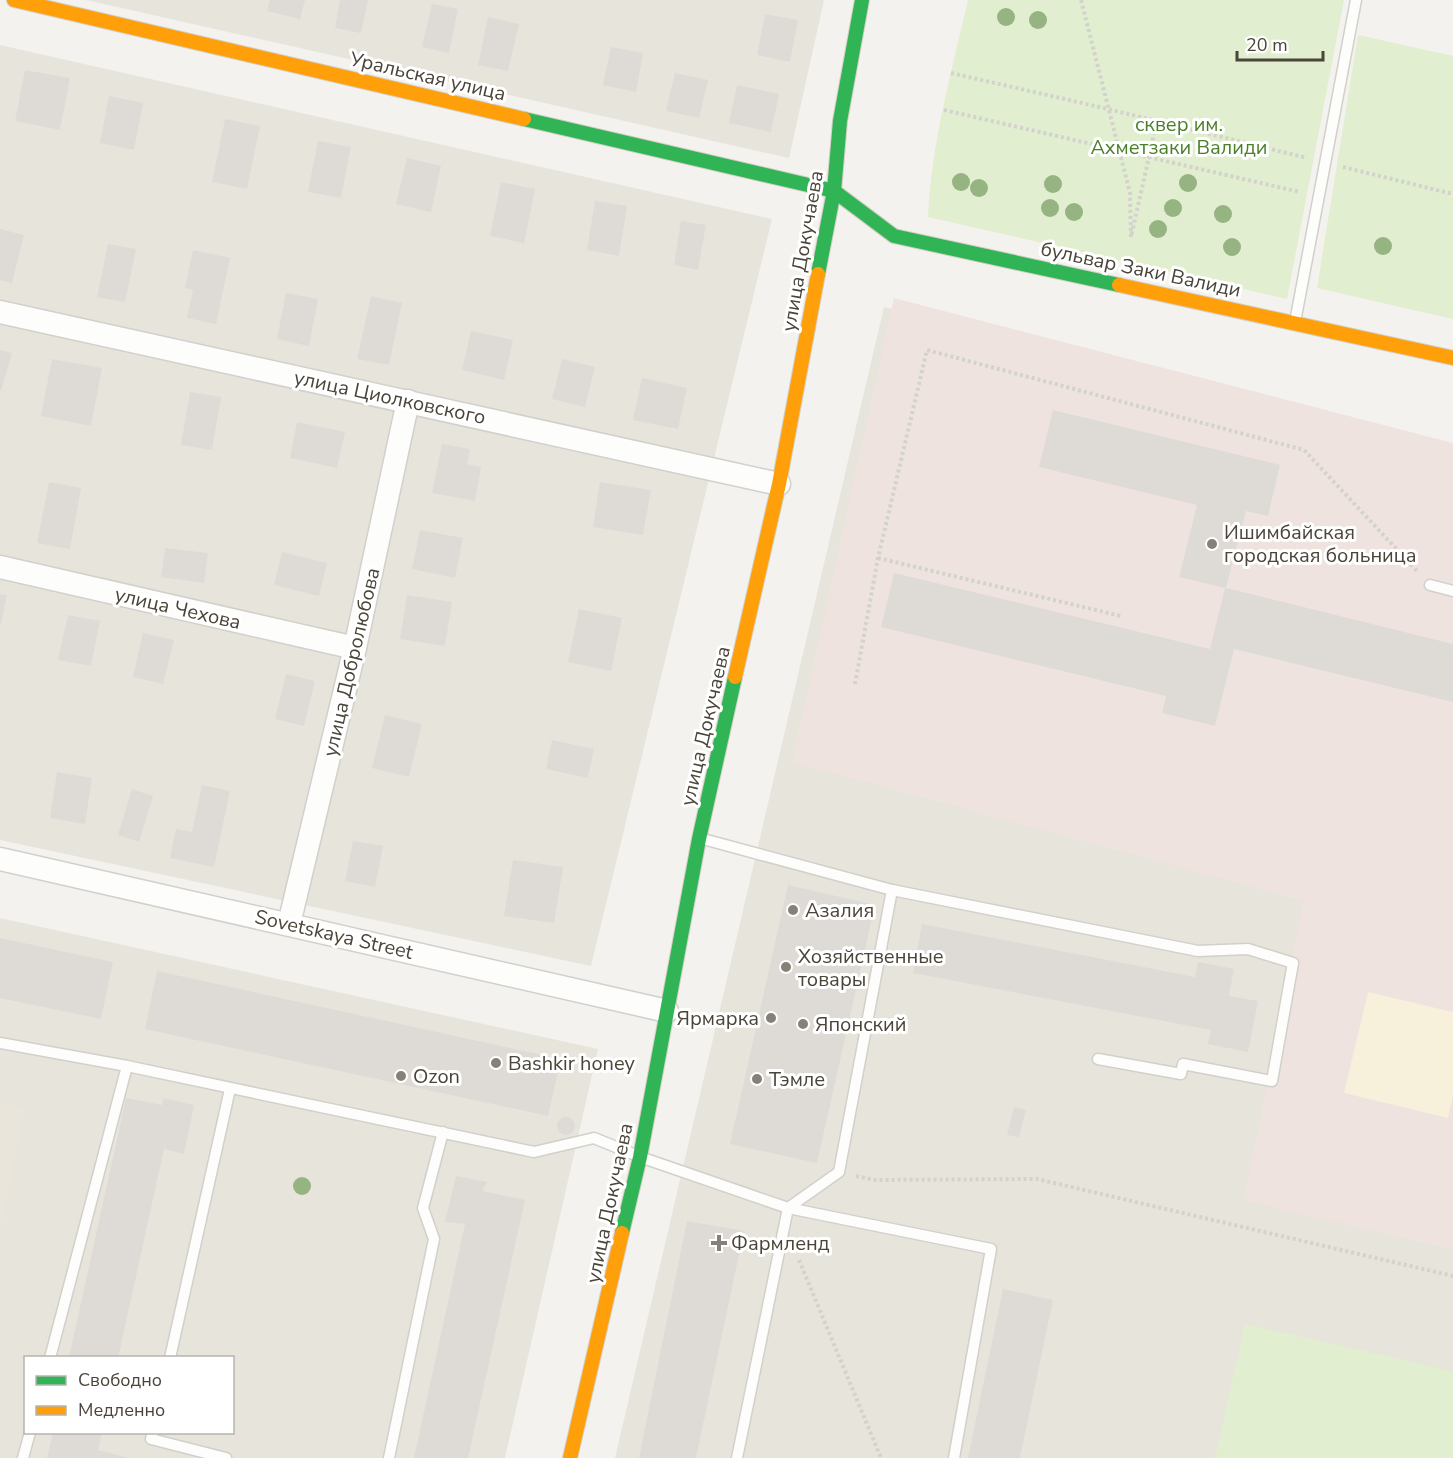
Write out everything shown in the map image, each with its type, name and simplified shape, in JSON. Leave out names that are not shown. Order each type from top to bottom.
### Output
[{"type":"street","points":[[0,5],[1,0]]},
{"type":"street","name":"Уральская улица","points":[[14,0],[834,191]]},
{"type":"street","name":"улица Докучаева","points":[[570,1458],[640,1157],[699,838],[779,484],[834,191],[840,121],[862,0]]},
{"type":"street","name":"бульвар Заки Валиди","points":[[834,191],[894,236],[1453,358]]},
{"type":"street","name":"улица Циолковского","points":[[0,312],[408,400],[779,484]]},
{"type":"street","name":"улица Добролюбова","points":[[290,924],[355,648],[408,400]]},
{"type":"street","name":"улица Чехова","points":[[0,567],[355,648]]},
{"type":"street","name":"Sovetskaya Street","points":[[0,859],[667,1011]]},
{"type":"lane","points":[[1295,323],[1356,0]]},
{"type":"lane","points":[[1430,585],[1453,591]]},
{"type":"lane","points":[[699,838],[892,890],[1198,951],[1248,949],[1293,963],[1272,1082],[1183,1064],[1181,1074],[1098,1059]]},
{"type":"lane","points":[[737,1458],[788,1208],[839,1172],[892,890]]},
{"type":"lane","points":[[0,1043],[127,1066],[534,1152],[594,1138],[640,1157],[788,1208],[991,1249],[954,1458]]},
{"type":"lane","points":[[51,1356],[127,1066]]},
{"type":"lane","points":[[170,1356],[230,1089]]},
{"type":"lane","points":[[389,1458],[434,1239],[423,1208],[443,1132]]},
{"type":"lane","points":[[23,1458],[29,1434]]},
{"type":"lane","points":[[152,1434],[151,1439],[226,1458]]},
{"type":"path","points":[[1081,0],[1130,193],[1131,237],[1157,121]]},
{"type":"path","points":[[951,73],[1453,194]]},
{"type":"path","points":[[944,111],[1319,196]]},
{"type":"path","points":[[855,684],[878,558],[927,350],[1304,450],[1430,585]]},
{"type":"path","points":[[878,558],[1121,616]]},
{"type":"path","points":[[839,1172],[875,1180],[1037,1179],[1453,1276]]},
{"type":"path","points":[[784,1227],[880,1458]]},
{"type":"shaded area","points":[[86,0],[824,0],[789,158]]},
{"type":"shaded area","points":[[0,45],[772,219],[591,966],[0,840]]},
{"type":"shaded area","points":[[894,298],[1453,443],[1453,1250],[1244,1200],[1304,901],[792,762]]},
{"type":"shaded area","points":[[884,307],[1453,456],[1453,1458],[615,1458]]},
{"type":"shaded area","points":[[0,918],[598,1049],[505,1458],[0,1458]]},
{"type":"shaded area","points":[[0,1104],[25,1109],[0,1230]]},
{"type":"green space","name":"сквер им. Ахметзаки Валиди","points":[[968,0],[1344,0],[1287,299],[928,217],[938,135]]},
{"type":"green space","points":[[1358,35],[1453,56],[1453,319],[1317,288]]},
{"type":"green space","points":[[1245,1324],[1453,1371],[1453,1458],[1215,1458]]},
{"type":"sand","points":[[1368,992],[1453,1012],[1453,1095],[1448,1118],[1344,1093]]},
{"type":"building","points":[[270,0],[305,0],[300,19],[267,11]]},
{"type":"building","points":[[340,0],[368,0],[361,33],[335,28]]},
{"type":"building","points":[[432,4],[458,9],[449,53],[422,47]]},
{"type":"building","points":[[765,14],[798,20],[790,62],[757,55]]},
{"type":"building","points":[[488,17],[519,24],[508,71],[478,65]]},
{"type":"building","points":[[611,47],[643,53],[636,92],[603,85]]},
{"type":"building","points":[[25,70],[70,78],[60,130],[15,121]]},
{"type":"building","points":[[675,73],[708,80],[699,118],[666,111]]},
{"type":"building","points":[[737,85],[779,94],[771,132],[729,123]]},
{"type":"building","points":[[109,96],[143,103],[134,150],[100,143]]},
{"type":"building","points":[[225,119],[260,126],[247,189],[212,182]]},
{"type":"building","points":[[318,141],[351,147],[341,198],[308,192]]},
{"type":"building","points":[[407,158],[441,166],[431,212],[396,204]]},
{"type":"building","points":[[501,182],[535,189],[524,243],[490,236]]},
{"type":"building","points":[[595,201],[627,206],[619,256],[587,250]]},
{"type":"building","points":[[681,221],[706,225],[698,270],[674,265]]},
{"type":"building","points":[[0,229],[24,235],[12,283],[0,280]]},
{"type":"building","points":[[108,244],[136,249],[125,302],[97,297]]},
{"type":"building","points":[[193,250],[230,258],[216,324],[187,318],[193,290],[185,288]]},
{"type":"building","points":[[286,293],[318,299],[309,346],[277,339]]},
{"type":"building","points":[[371,296],[402,303],[389,365],[357,359]]},
{"type":"building","points":[[471,331],[513,340],[504,380],[462,370]]},
{"type":"building","points":[[0,350],[12,353],[1,391],[0,390]]},
{"type":"building","points":[[52,359],[102,368],[91,426],[41,416]]},
{"type":"building","points":[[562,359],[595,367],[585,407],[552,399]]},
{"type":"building","points":[[642,378],[687,388],[678,429],[633,420]]},
{"type":"building","points":[[190,392],[221,397],[212,450],[181,445]]},
{"type":"building","name":"Ишимбайская городская больница","points":[[1053,410],[1280,465],[1268,516],[1246,511],[1226,588],[1453,644],[1453,702],[1234,649],[1215,726],[1162,713],[1166,696],[881,627],[894,573],[1210,649],[1225,588],[1179,577],[1197,505],[1039,467]]},
{"type":"building","points":[[297,422],[345,432],[337,468],[290,458]]},
{"type":"building","points":[[442,444],[470,449],[467,464],[481,467],[475,501],[432,493]]},
{"type":"building","points":[[49,482],[81,488],[70,549],[37,543]]},
{"type":"building","points":[[600,482],[651,490],[643,535],[593,527]]},
{"type":"building","points":[[420,530],[463,538],[455,578],[412,569]]},
{"type":"building","points":[[165,548],[208,553],[204,583],[161,577]]},
{"type":"building","points":[[282,552],[327,563],[319,596],[274,585]]},
{"type":"building","points":[[0,594],[7,595],[1,625],[0,625]]},
{"type":"building","points":[[407,595],[452,602],[445,646],[400,639]]},
{"type":"building","points":[[579,609],[622,618],[611,671],[568,662]]},
{"type":"building","points":[[68,615],[100,621],[91,666],[58,660]]},
{"type":"building","points":[[143,633],[174,640],[163,684],[133,677]]},
{"type":"building","points":[[286,674],[315,681],[304,726],[275,719]]},
{"type":"building","points":[[385,715],[422,724],[409,777],[372,768]]},
{"type":"building","points":[[552,740],[594,749],[588,778],[546,769]]},
{"type":"building","points":[[57,772],[92,778],[85,824],[50,818]]},
{"type":"building","points":[[202,785],[230,791],[214,867],[170,858],[176,829],[192,832]]},
{"type":"building","points":[[132,789],[153,796],[139,842],[118,835]]},
{"type":"building","points":[[353,841],[383,846],[375,887],[345,881]]},
{"type":"building","points":[[513,860],[563,867],[554,923],[504,916]]},
{"type":"building","name":"Японский","points":[[788,885],[875,905],[817,1163],[730,1144]]},
{"type":"building","points":[[922,924],[1195,977],[1198,962],[1234,969],[1229,996],[1258,1001],[1248,1052],[1208,1044],[1211,1030],[913,973]]},
{"type":"building","points":[[0,938],[113,962],[101,1019],[0,998]]},
{"type":"building","points":[[157,971],[561,1059],[548,1116],[145,1029]]},
{"type":"building","points":[[126,1098],[162,1105],[163,1098],[194,1105],[184,1154],[164,1149],[118,1356],[69,1356]]},
{"type":"building","points":[[1014,1107],[1026,1110],[1019,1137],[1007,1135]]},
{"type":"building","points":[[566,1117],[574,1122],[575,1126],[570,1134],[566,1135],[558,1130],[557,1126],[562,1118]]},
{"type":"building","points":[[456,1176],[487,1182],[482,1191],[525,1200],[468,1458],[414,1458],[465,1224],[445,1222]]},
{"type":"building","points":[[687,1221],[744,1231],[696,1458],[639,1458]]},
{"type":"building","points":[[1003,1289],[1053,1300],[1020,1458],[968,1458]]},
{"type":"building","points":[[53,1434],[102,1434],[98,1450],[129,1458],[47,1458]]},
{"type":"traffic: fast","points":[[818,274],[834,191],[840,121],[862,0]]},
{"type":"traffic: fast","points":[[524,119],[834,191],[894,236],[1119,285]]},
{"type":"traffic: fast","points":[[622,1233],[640,1157],[699,839],[735,677]]},
{"type":"traffic: slow","points":[[14,0],[524,119]]},
{"type":"traffic: slow","points":[[735,677],[779,484],[818,274]]},
{"type":"traffic: slow","points":[[1119,285],[1453,358]]},
{"type":"traffic: slow","points":[[570,1458],[622,1233]]},
{"type":"place","name":"Ишимбайская городская больница","points":[[1212,544]]},
{"type":"place","name":"Азалия","points":[[793,910]]},
{"type":"place","name":"Хозяйственные товары","points":[[786,967]]},
{"type":"place","name":"Ярмарка","points":[[771,1018]]},
{"type":"place","name":"Японский","points":[[803,1024]]},
{"type":"place","name":"Bashkir honey","points":[[496,1063]]},
{"type":"place","name":"Ozon","points":[[401,1076]]},
{"type":"place","name":"Тэмле","points":[[757,1079]]},
{"type":"place","name":"Фармленд","points":[[719,1243]]}]
